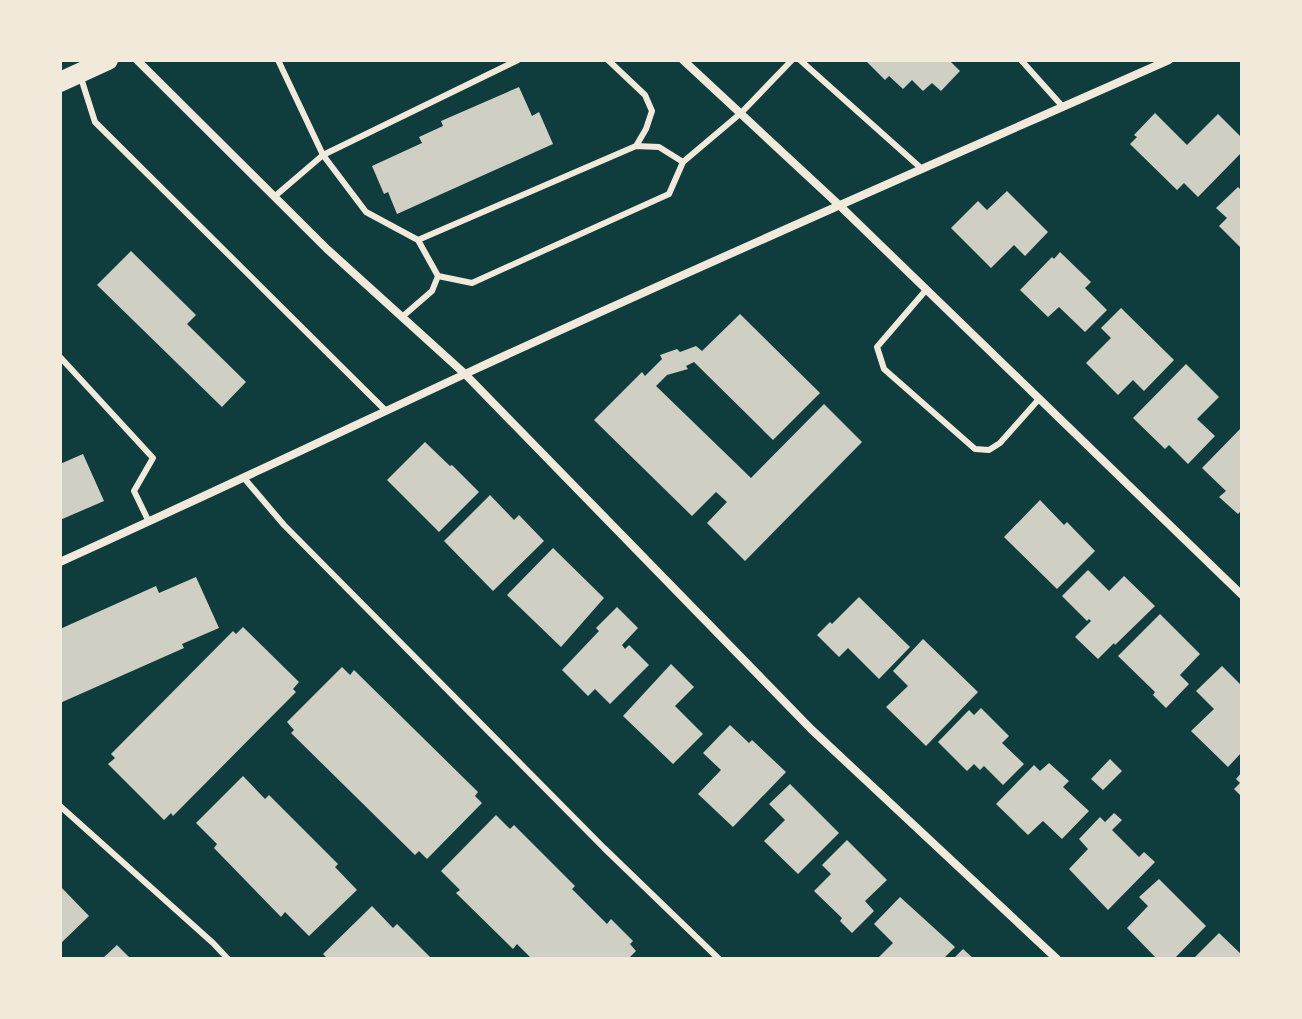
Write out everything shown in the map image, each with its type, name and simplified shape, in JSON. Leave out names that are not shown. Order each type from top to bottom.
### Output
[{"type":"main road","points":[[60,82],[108,60]]},
{"type":"street","points":[[137,60],[327,249],[465,374],[811,729],[1057,959]]},
{"type":"street","points":[[60,562],[465,374],[1169,60]]},
{"type":"street","points":[[685,61],[839,205],[1242,595]]},
{"type":"lane","points":[[278,60],[323,155],[366,212],[418,240],[438,276],[472,283],[669,194],[683,162],[741,113],[792,60]]},
{"type":"lane","points":[[274,197],[323,155],[518,60]]},
{"type":"lane","points":[[608,60],[645,95],[652,111],[636,146]]},
{"type":"lane","points":[[800,60],[922,169]]},
{"type":"lane","points":[[1021,60],[1063,107]]},
{"type":"lane","points":[[80,73],[95,122],[386,411]]},
{"type":"lane","points":[[418,240],[636,146],[659,147],[683,162]]},
{"type":"lane","points":[[402,317],[432,291],[438,276]]},
{"type":"lane","points":[[926,290],[877,347],[884,369],[975,449],[989,450],[1000,443],[1039,399]]},
{"type":"lane","points":[[60,357],[153,458],[134,491],[149,522]]},
{"type":"lane","points":[[244,478],[284,525],[604,848],[719,959]]},
{"type":"lane","points":[[60,806],[228,959]]},
{"type":"building","points":[[865,60],[949,60],[960,71],[941,91],[932,83],[923,91],[912,80],[903,89],[889,76],[885,80]]},
{"type":"building","points":[[519,87],[532,116],[539,112],[553,144],[397,214],[372,166],[422,143],[419,137],[443,126],[441,121]]},
{"type":"building","points":[[1155,113],[1187,145],[1218,114],[1242,138],[1242,152],[1198,197],[1184,183],[1177,190],[1130,144],[1137,137],[1134,135]]},
{"type":"building","points":[[1238,187],[1242,191],[1242,249],[1219,226],[1227,218],[1216,208]]},
{"type":"building","points":[[1007,191],[1048,232],[1025,256],[1014,245],[991,268],[951,228],[978,201],[987,210]]},
{"type":"building","points":[[131,251],[196,315],[187,324],[246,382],[222,407],[97,285]]},
{"type":"building","points":[[1060,252],[1091,282],[1085,288],[1107,310],[1085,332],[1059,307],[1048,317],[1020,290]]},
{"type":"building","points":[[1121,308],[1174,360],[1144,391],[1133,380],[1118,395],[1086,363],[1111,338],[1101,328]]},
{"type":"building","points":[[740,314],[820,393],[773,440],[694,362],[686,366],[688,369],[667,375],[656,386],[751,478],[824,404],[862,442],[745,561],[707,523],[727,502],[716,492],[692,516],[594,420],[642,372],[645,376],[662,359],[660,355],[696,346],[702,351]]},
{"type":"building","points":[[1186,364],[1219,397],[1197,419],[1215,436],[1188,464],[1169,445],[1165,449],[1133,418]]},
{"type":"building","points":[[1242,427],[1242,510],[1238,514],[1219,497],[1226,491],[1202,468]]},
{"type":"building","points":[[425,442],[479,492],[439,532],[387,480]]},
{"type":"building","points":[[83,454],[104,501],[60,520],[60,464]]},
{"type":"building","points":[[490,495],[514,520],[519,515],[544,541],[493,591],[444,541]]},
{"type":"building","points":[[1040,500],[1095,551],[1057,589],[1004,537]]},
{"type":"building","points":[[553,548],[604,598],[561,647],[507,595]]},
{"type":"building","points":[[1088,570],[1109,591],[1124,576],[1155,606],[1098,659],[1075,637],[1091,621],[1087,621],[1062,596]]},
{"type":"building","points":[[196,577],[219,628],[182,644],[184,648],[60,703],[60,629],[156,586],[159,593]]},
{"type":"building","points":[[859,597],[910,647],[879,679],[848,648],[839,657],[817,635]]},
{"type":"building","points":[[617,607],[638,628],[622,645],[625,649],[629,645],[649,665],[610,704],[595,689],[588,696],[562,670]]},
{"type":"building","points":[[1160,614],[1200,654],[1180,675],[1189,684],[1166,708],[1153,695],[1155,692],[1118,656]]},
{"type":"building","points":[[243,627],[299,682],[293,689],[296,692],[173,816],[171,813],[164,820],[108,764],[115,758],[111,754],[233,631],[236,634]]},
{"type":"building","points":[[923,639],[978,692],[926,746],[886,707],[908,686],[893,671]]},
{"type":"building","points":[[671,664],[694,687],[675,706],[703,734],[673,764],[623,716]]},
{"type":"building","points":[[1222,666],[1242,686],[1242,752],[1228,767],[1191,731],[1214,709],[1196,691]]},
{"type":"building","points":[[342,667],[350,675],[354,670],[478,792],[475,796],[482,803],[427,859],[419,851],[415,855],[291,733],[294,730],[287,722]]},
{"type":"building","points":[[981,708],[1009,736],[1002,743],[1024,764],[1003,785],[984,766],[980,770],[974,764],[967,771],[938,742],[969,710],[974,715]]},
{"type":"building","points":[[730,725],[749,743],[752,740],[786,772],[733,827],[698,794],[721,770],[703,753]]},
{"type":"building","points":[[1110,759],[1122,771],[1103,790],[1091,779]]},
{"type":"building","points":[[1049,763],[1069,781],[1063,787],[1089,811],[1062,839],[1043,821],[1028,835],[996,804],[1034,765],[1040,771]]},
{"type":"building","points":[[1242,772],[1242,797],[1234,789],[1240,783],[1236,779]]},
{"type":"building","points":[[243,776],[265,799],[269,795],[338,864],[335,867],[357,890],[309,936],[285,912],[281,917],[214,848],[217,844],[196,823]]},
{"type":"building","points":[[790,784],[839,833],[798,874],[764,841],[785,820],[769,804]]},
{"type":"building","points":[[1114,813],[1122,820],[1112,830],[1139,857],[1144,852],[1155,862],[1108,910],[1069,869],[1088,849],[1079,839],[1100,817],[1105,822]]},
{"type":"building","points":[[496,815],[510,829],[514,825],[575,886],[572,889],[607,924],[611,919],[633,941],[630,944],[636,951],[628,959],[532,959],[517,944],[513,949],[456,893],[460,890],[441,871]]},
{"type":"building","points":[[847,840],[887,880],[865,901],[874,911],[852,933],[840,921],[842,918],[814,891],[831,874],[822,865]]},
{"type":"building","points":[[1159,879],[1206,926],[1174,959],[1157,959],[1127,928],[1148,906],[1139,897]]},
{"type":"building","points":[[60,886],[89,916],[60,944]]},
{"type":"building","points":[[900,897],[955,947],[943,959],[877,959],[893,943],[874,924]]},
{"type":"building","points":[[372,906],[393,928],[397,924],[432,959],[328,959],[323,954]]},
{"type":"building","points":[[1219,933],[1242,955],[1242,959],[1193,959]]},
{"type":"building","points":[[117,945],[131,959],[102,959]]},
{"type":"building","points":[[963,949],[974,959],[953,959]]}]
